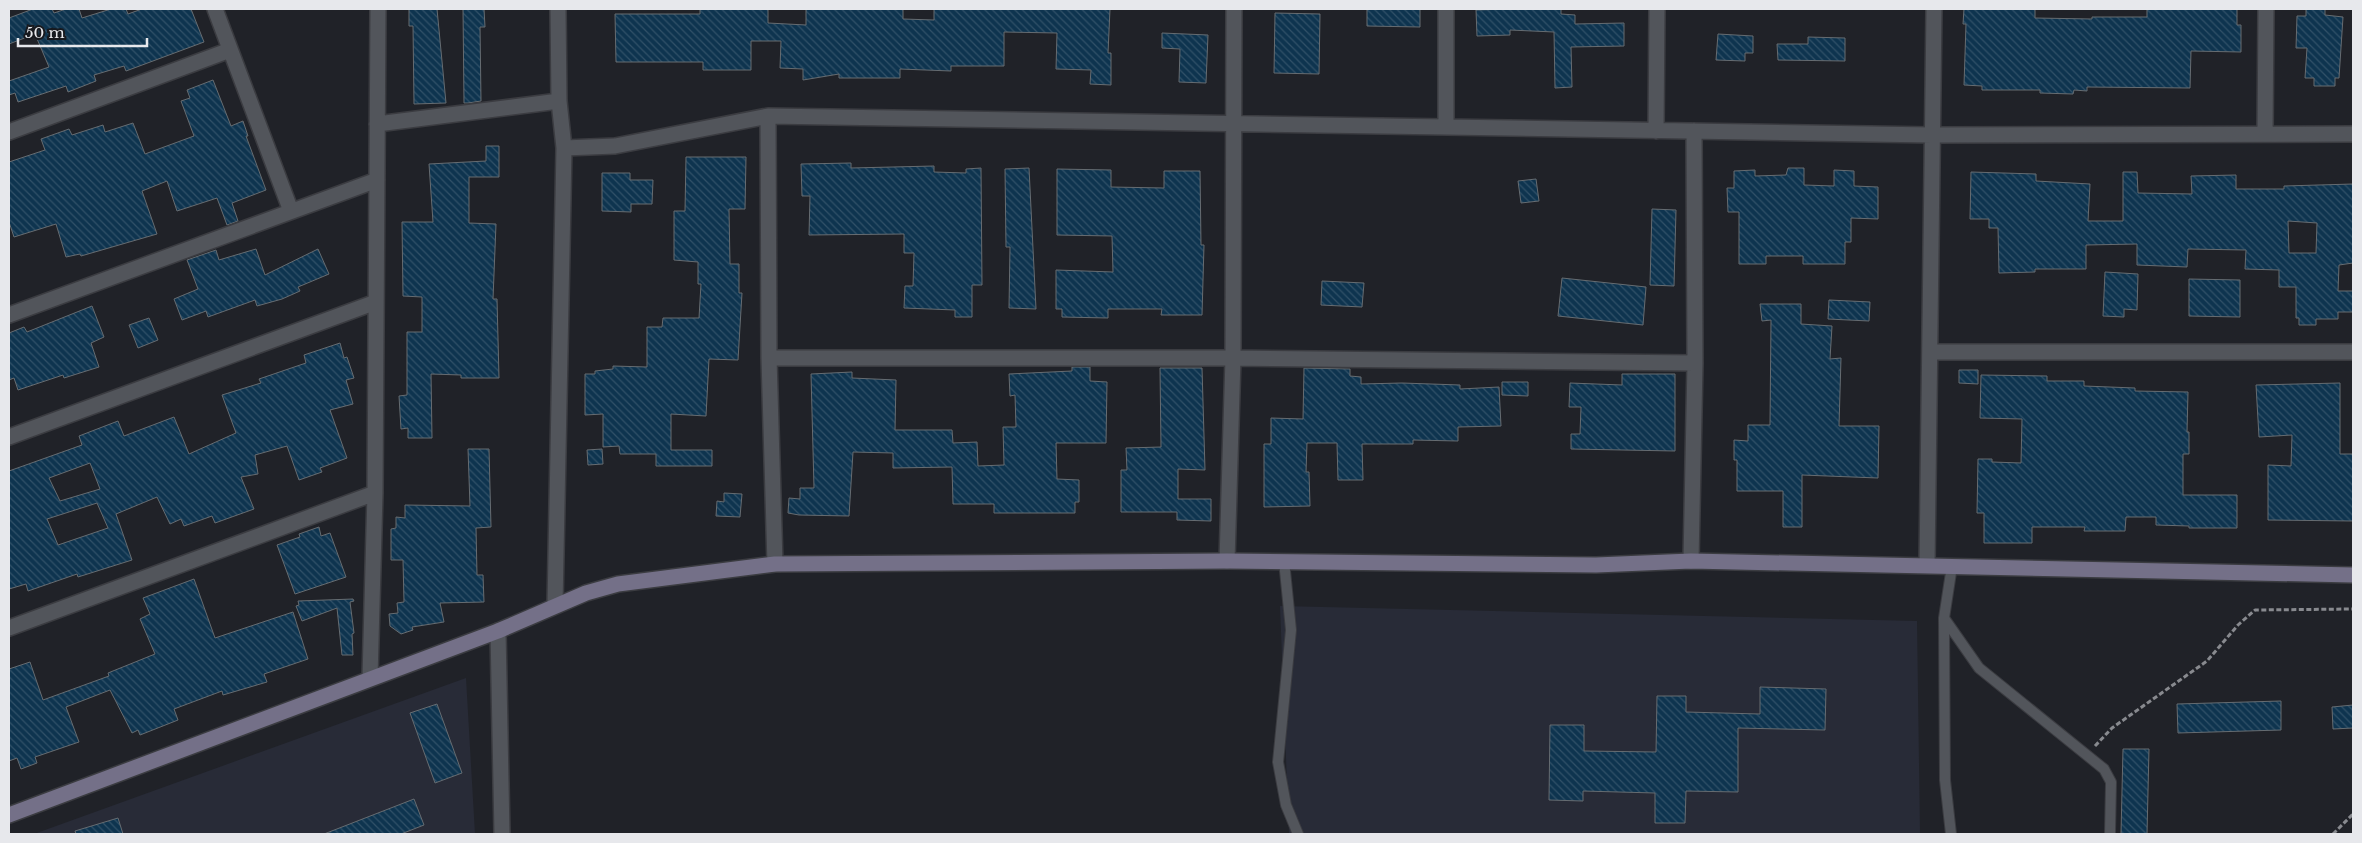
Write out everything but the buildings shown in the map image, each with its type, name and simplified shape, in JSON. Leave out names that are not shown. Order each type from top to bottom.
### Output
[{"type":"street","points":[[215,9],[291,211]]},
{"type":"street","points":[[370,678],[375,493],[378,9]]},
{"type":"street","points":[[555,605],[564,148],[559,101],[558,9]]},
{"type":"street","points":[[1227,561],[1233,358],[1232,122],[1234,9]]},
{"type":"street","points":[[1446,9],[1446,126]]},
{"type":"street","points":[[1656,131],[1657,9]]},
{"type":"street","points":[[1927,566],[1934,9]]},
{"type":"street","points":[[2265,134],[2266,9]]},
{"type":"street","points":[[9,132],[230,50]]},
{"type":"street","points":[[377,124],[559,101]]},
{"type":"street","points":[[564,148],[615,146],[768,116],[1232,122],[1932,135],[2353,134]]},
{"type":"street","points":[[768,116],[769,358],[775,564]]},
{"type":"street","points":[[1691,561],[1695,363],[1694,131]]},
{"type":"street","points":[[9,315],[377,180]]},
{"type":"street","points":[[9,437],[376,302]]},
{"type":"street","points":[[1930,352],[2353,352]]},
{"type":"street","points":[[769,358],[1233,358],[1695,363]]},
{"type":"street","points":[[9,628],[375,493]]},
{"type":"street","points":[[9,815],[498,631],[586,593],[618,584],[775,564],[1284,561],[1596,565],[1691,561],[2353,575]]},
{"type":"street","points":[[498,631],[502,834]]},
{"type":"lane","points":[[1284,561],[1291,630],[1278,762],[1286,804],[1298,834]]},
{"type":"lane","points":[[1951,834],[1945,780],[1944,618],[1952,566]]},
{"type":"lane","points":[[1944,618],[1978,668],[2104,769],[2110,782],[2110,834]]},
{"type":"path","points":[[2087,755],[2112,728],[2208,661],[2238,624],[2255,610],[2353,609]]},
{"type":"path","points":[[2333,834],[2353,814]]},
{"type":"shaded area","points":[[1280,606],[1917,621],[1920,834],[1289,834]]},
{"type":"shaded area","points":[[466,678],[475,834],[34,834]]}]
